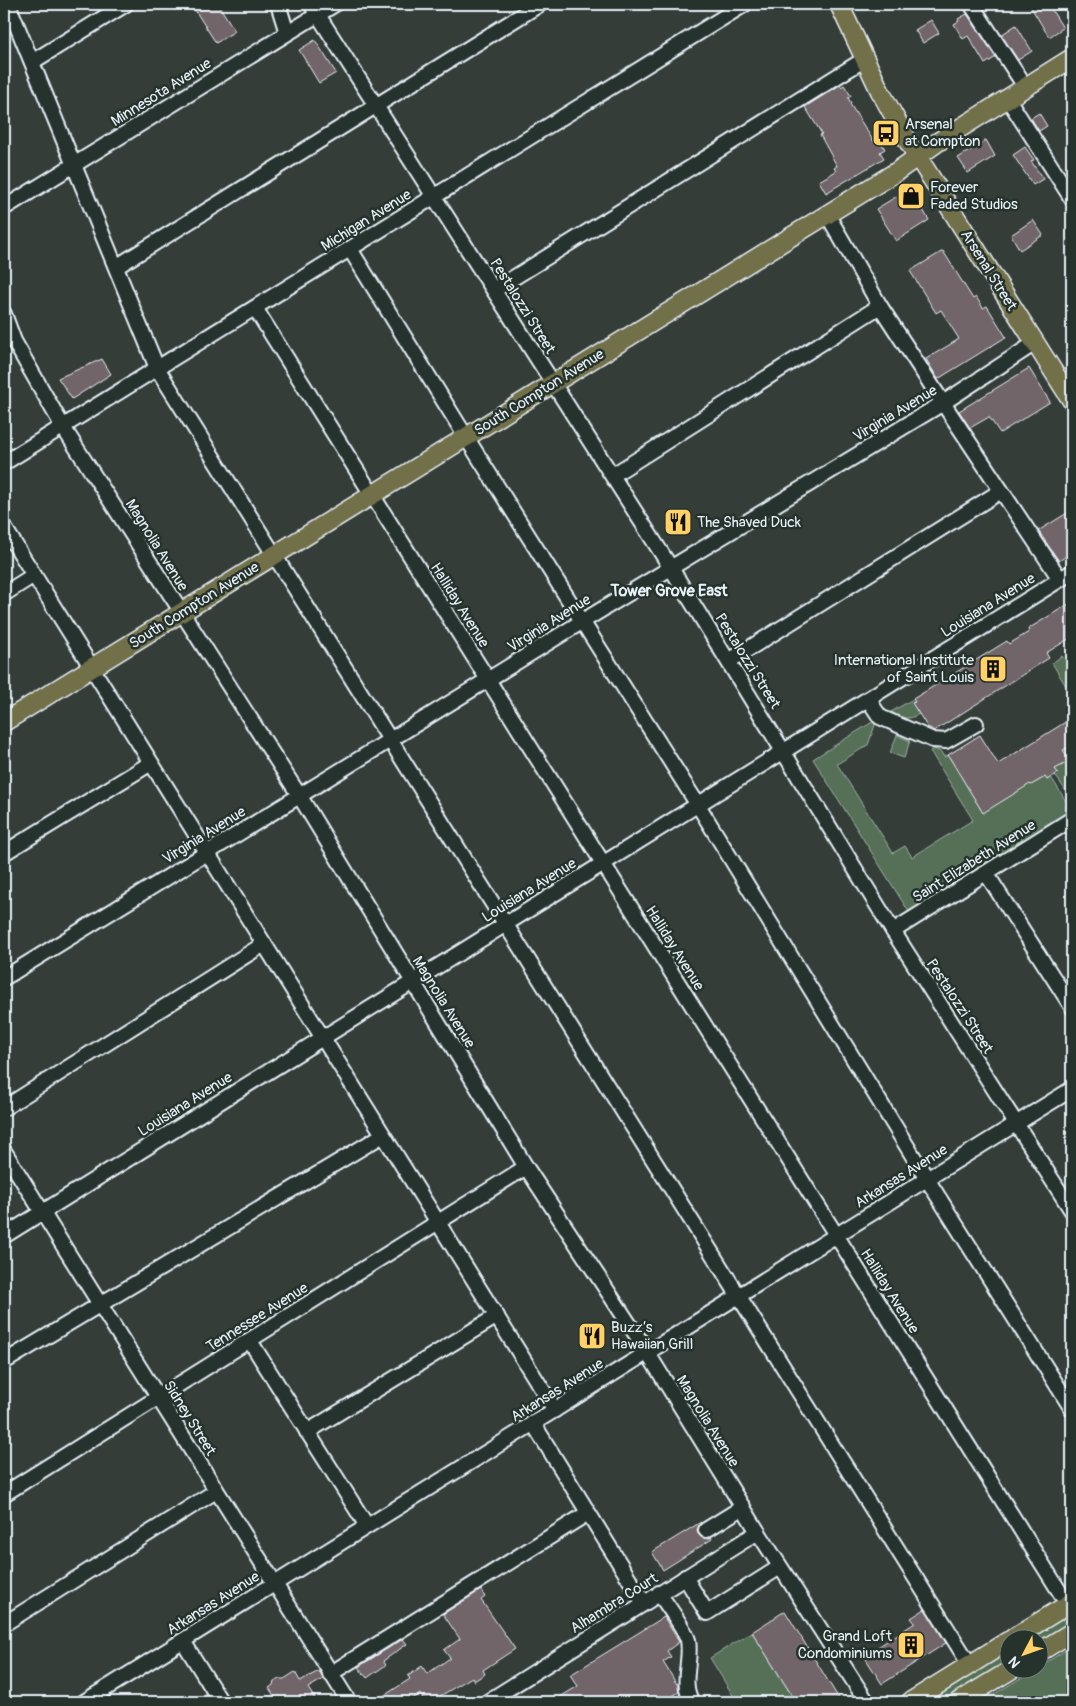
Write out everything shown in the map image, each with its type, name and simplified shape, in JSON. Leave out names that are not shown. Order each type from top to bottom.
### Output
[{"type":"main road","name":"Arsenal Street","points":[[839,4],[880,91],[918,157],[1072,401]]},
{"type":"main road","name":"South Compton Avenue","points":[[4,722],[896,172],[938,142],[1072,58]]},
{"type":"main road","points":[[1029,1628],[1070,1603]]},
{"type":"main road","points":[[1048,1647],[1072,1632]]},
{"type":"main road","points":[[910,1702],[998,1647]]},
{"type":"main road","points":[[958,1702],[998,1678]]},
{"type":"street","points":[[8,4],[157,368],[970,1665]]},
{"type":"street","points":[[32,62],[126,4]]},
{"type":"street","points":[[278,4],[288,33]]},
{"type":"street","name":"Minnesota Avenue","points":[[4,208],[288,33],[315,9],[335,4]]},
{"type":"street","points":[[116,267],[540,4]]},
{"type":"street","name":"Michigan Avenue","points":[[4,463],[745,4]]},
{"type":"street","points":[[971,4],[1026,88]]},
{"type":"street","name":"Pestalozzi Street","points":[[315,9],[672,568],[893,931],[1072,1211]]},
{"type":"street","points":[[494,290],[865,59]]},
{"type":"street","points":[[1008,98],[1072,199]]},
{"type":"street","points":[[827,214],[880,306],[1001,491],[1066,576]]},
{"type":"street","points":[[350,249],[698,805],[927,1178],[1072,1409]]},
{"type":"street","points":[[613,475],[880,306]]},
{"type":"street","name":"Halliday Avenue","points":[[255,308],[836,1236],[1070,1603]]},
{"type":"street","name":"Magnolia Avenue","points":[[4,314],[14,341],[63,427],[299,795],[526,1167],[647,1353],[742,1507],[867,1702]]},
{"type":"street","name":"Virginia Avenue","points":[[4,978],[390,739],[943,403],[1035,343]]},
{"type":"street","points":[[729,661],[1001,491]]},
{"type":"street","points":[[4,527],[555,1410]]},
{"type":"street","points":[[4,594],[34,575]]},
{"type":"street","name":"Louisiana Avenue","points":[[4,1236],[1066,576]]},
{"type":"street","points":[[868,699],[880,717],[933,740],[946,741],[976,724]]},
{"type":"street","points":[[4,853],[151,763]]},
{"type":"street","name":"Saint Elizabeth Avenue","points":[[893,931],[1072,819]]},
{"type":"street","points":[[986,872],[1072,1007]]},
{"type":"street","points":[[4,1108],[264,944]]},
{"type":"street","name":"Arkansas Avenue","points":[[88,1701],[1072,1089]]},
{"type":"street","points":[[4,1362],[383,1135]]},
{"type":"street","name":"Sidney Street","points":[[4,1151],[349,1702]]},
{"type":"street","name":"Tennessee Avenue","points":[[4,1494],[526,1167]]},
{"type":"street","points":[[307,1432],[497,1316]]},
{"type":"street","points":[[250,1341],[367,1526]]},
{"type":"street","points":[[533,1424],[644,1603]]},
{"type":"street","points":[[4,1624],[216,1491]]},
{"type":"street","points":[[706,1530],[742,1507]]},
{"type":"street","points":[[330,1674],[588,1513]]},
{"type":"street","name":"Alhambra Court","points":[[487,1702],[758,1532]]},
{"type":"street","points":[[685,1578],[707,1613],[780,1567]]},
{"type":"street","points":[[659,1593],[688,1642],[686,1685],[687,1693],[692,1702]]},
{"type":"street","points":[[183,1641],[221,1702]]},
{"type":"green space","points":[[1062,656],[1071,667],[1072,696],[1052,663]]},
{"type":"green space","points":[[913,699],[919,714],[905,718],[891,712]]},
{"type":"green space","points":[[874,721],[875,725],[868,745],[837,764],[893,853],[905,846],[912,857],[973,820],[930,751],[934,749],[941,752],[944,757],[948,755],[983,813],[1025,775],[1031,785],[1045,777],[1047,780],[1051,777],[1069,806],[1065,809],[1069,813],[909,912],[813,759]]},
{"type":"green space","points":[[897,735],[910,741],[904,758],[890,753]]},
{"type":"green space","points":[[1072,745],[1072,800],[1055,775],[1058,773],[1055,769],[1069,761],[1063,751]]},
{"type":"green space","points":[[1072,1613],[1072,1623],[1048,1638],[1047,1628]]},
{"type":"green space","points":[[752,1632],[796,1702],[737,1702],[710,1658]]},
{"type":"green space","points":[[1072,1646],[1072,1702],[981,1702],[1021,1678],[1048,1678],[1048,1662]]},
{"type":"green space","points":[[998,1658],[998,1669],[945,1702],[928,1702]]},
{"type":"building","points":[[191,4],[218,4],[235,31],[216,43]]},
{"type":"building","points":[[1029,4],[1048,4],[1063,28],[1049,37]]},
{"type":"building","points":[[967,14],[996,57],[985,64],[968,36],[963,39],[954,24],[959,21],[958,19]]},
{"type":"building","points":[[931,20],[939,33],[923,43],[915,30]]},
{"type":"building","points":[[1016,25],[1032,51],[1018,60],[1001,35]]},
{"type":"building","points":[[315,40],[336,73],[319,83],[299,50]]},
{"type":"building","points":[[840,85],[841,87],[844,85],[851,96],[848,98],[850,104],[874,142],[879,139],[885,149],[880,152],[884,158],[826,193],[819,181],[836,171],[834,168],[837,166],[820,135],[822,134],[805,107]]},
{"type":"building","points":[[1039,113],[1047,126],[1039,131],[1031,118]]},
{"type":"building","points":[[986,140],[995,156],[968,173],[958,158]]},
{"type":"building","points":[[1025,147],[1034,160],[1031,161],[1043,179],[1033,185],[1013,155]]},
{"type":"building","points":[[912,187],[919,199],[917,200],[929,220],[896,241],[876,209]]},
{"type":"building","points":[[1033,220],[1043,235],[1020,250],[1011,235]]},
{"type":"building","points":[[943,251],[973,299],[976,297],[983,308],[987,306],[1006,337],[938,379],[926,359],[959,339],[941,310],[936,313],[910,271]]},
{"type":"building","points":[[102,359],[111,374],[72,399],[58,378]]},
{"type":"building","points":[[1029,368],[1050,402],[1000,433],[989,417],[970,428],[959,411]]},
{"type":"building","points":[[1072,510],[1072,552],[1059,561],[1038,531]]},
{"type":"building","name":"International Institute of Saint Louis","points":[[1072,602],[1072,637],[1046,653],[1049,658],[934,731],[928,728],[912,703],[915,702],[913,699],[1007,641],[1009,644],[1029,632],[1028,629]]},
{"type":"building","points":[[1072,718],[1072,745],[1063,750],[1070,761],[1055,769],[1058,773],[1047,780],[1045,777],[1030,784],[983,813],[948,755],[980,735],[998,764]]},
{"type":"building","points":[[701,1522],[697,1530],[698,1534],[702,1538],[711,1537],[712,1539],[663,1570],[652,1552]]},
{"type":"building","points":[[481,1590],[485,1597],[481,1600],[515,1649],[483,1670],[485,1674],[474,1681],[472,1677],[430,1702],[425,1702],[420,1694],[408,1702],[374,1702],[410,1679],[408,1676],[422,1666],[427,1674],[450,1658],[444,1650],[460,1639],[443,1614]]},
{"type":"building","name":"Grand Loft Condominiums","points":[[925,1609],[946,1643],[882,1684],[864,1656],[915,1623],[911,1618]]},
{"type":"building","points":[[785,1611],[841,1702],[796,1702],[752,1632]]},
{"type":"building","points":[[664,1617],[679,1642],[667,1651],[671,1657],[663,1662],[678,1686],[679,1692],[663,1702],[552,1702],[578,1686],[570,1675]]},
{"type":"building","points":[[403,1639],[407,1644],[383,1661],[386,1665],[367,1678],[358,1667]]},
{"type":"building","points":[[319,1671],[323,1679],[308,1688],[317,1702],[278,1702],[269,1688],[274,1682],[284,1679],[295,1672],[300,1681]]},
{"type":"place","name":"Arsenal at Compton","points":[[886,133]]},
{"type":"place","name":"Forever Faded Studios","points":[[911,196]]},
{"type":"place","name":"The Shaved Duck","points":[[678,522]]},
{"type":"place","name":"International Institute of Saint Louis","points":[[993,669]]},
{"type":"place","name":"Buzz’s Hawaiian Grill","points":[[592,1336]]},
{"type":"place","name":"Grand Loft Condominiums","points":[[911,1645]]},
{"type":"district","name":"Tower Grove East","points":[[669,590]]}]
